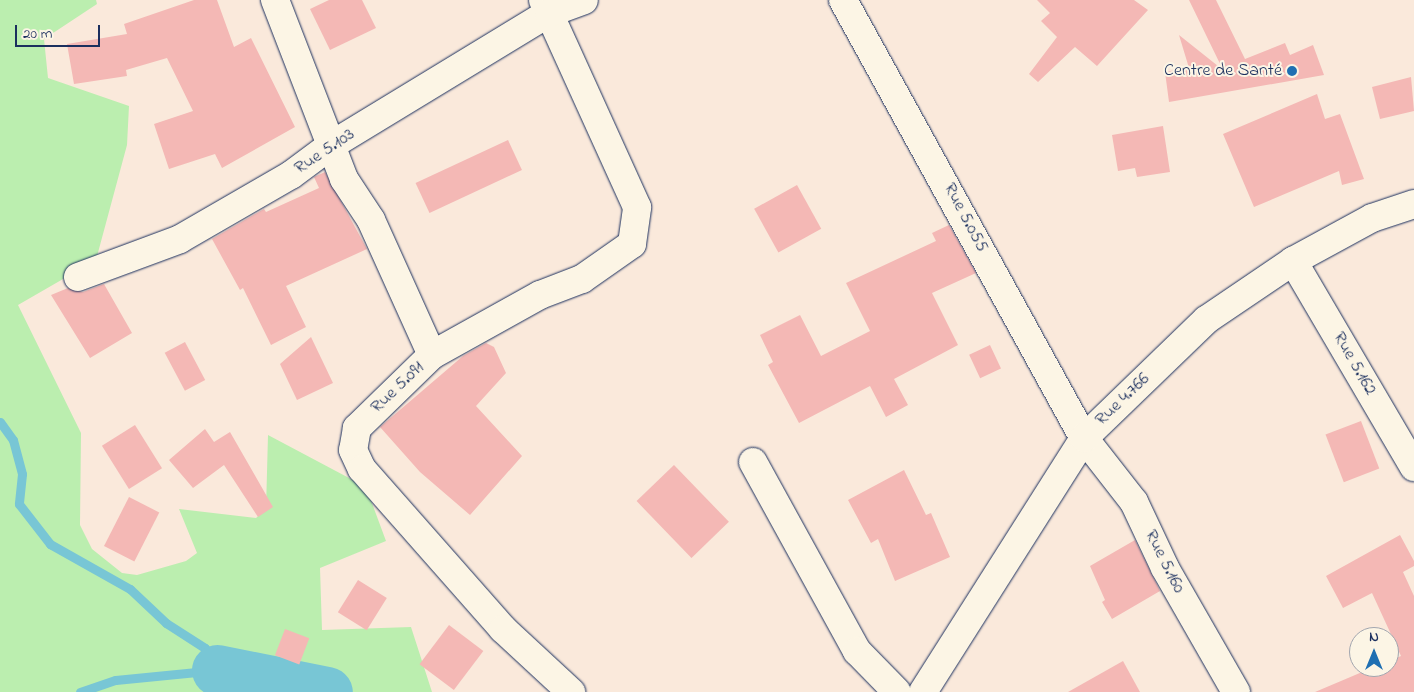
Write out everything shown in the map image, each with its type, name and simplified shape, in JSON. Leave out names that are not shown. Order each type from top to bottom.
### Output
[{"type":"street","name":"Rue 5.091","points":[[275,0],[344,179],[371,220],[432,355],[357,428],[353,450],[362,469],[503,629],[571,692]]},
{"type":"street","name":"Rue 5.103","points":[[78,277],[180,239],[291,175],[330,146],[546,7],[584,0]]},
{"type":"street","name":"Rue 5.055","points":[[843,0],[1084,438]]},
{"type":"street","points":[[432,355],[540,294],[582,279],[632,244],[637,208],[546,7]]},
{"type":"street","name":"Rue 4.766","points":[[923,692],[1084,438],[1206,320],[1293,261],[1372,218],[1414,204]]},
{"type":"street","name":"Rue 5.162","points":[[1293,261],[1414,467]]},
{"type":"street","name":"Rue 5.160","points":[[1084,438],[1134,502],[1164,568],[1236,692]]},
{"type":"street","points":[[753,462],[858,651],[897,692]]},
{"type":"green space","points":[[0,0],[96,0],[97,4],[44,39],[48,78],[129,106],[127,145],[96,260],[18,305],[81,433],[80,525],[92,549],[122,573],[137,575],[186,561],[197,553],[179,509],[256,518],[266,509],[268,435],[366,487],[386,541],[320,568],[322,630],[411,627],[432,692],[0,692]]},
{"type":"building","points":[[194,0],[217,0],[234,47],[251,38],[295,127],[222,168],[215,154],[169,169],[154,124],[193,111],[167,58],[126,70],[127,76],[74,84],[67,44],[127,34],[124,24]]},
{"type":"building","points":[[329,0],[362,0],[376,28],[330,50],[310,9]]},
{"type":"building","points":[[1037,0],[1134,0],[1148,10],[1097,66],[1075,47],[1038,82],[1029,74],[1057,37],[1041,21],[1050,13]]},
{"type":"building","points":[[1189,0],[1216,0],[1245,59],[1285,43],[1290,55],[1313,45],[1324,75],[1169,102],[1165,72],[1189,68],[1179,35],[1223,70]]},
{"type":"building","points":[[1411,77],[1414,111],[1380,119],[1372,87]]},
{"type":"building","points":[[1317,94],[1325,119],[1340,114],[1364,179],[1342,185],[1339,171],[1254,207],[1223,134]]},
{"type":"building","points":[[1163,126],[1170,172],[1137,177],[1135,168],[1118,171],[1112,135]]},
{"type":"building","points":[[508,140],[522,170],[430,213],[416,183]]},
{"type":"building","points":[[325,172],[367,249],[286,286],[306,327],[271,345],[243,288],[240,290],[212,239],[264,209],[266,212],[319,188],[314,177]]},
{"type":"building","points":[[797,185],[821,229],[778,252],[754,209]]},
{"type":"building","points":[[949,225],[976,273],[932,293],[958,345],[894,379],[908,405],[886,417],[870,386],[799,423],[768,365],[773,362],[760,335],[800,315],[821,356],[870,331],[846,283],[936,241],[932,233]]},
{"type":"building","points":[[104,284],[132,333],[90,358],[51,295],[68,288],[83,292]]},
{"type":"building","points":[[311,337],[333,383],[297,400],[280,364]]},
{"type":"building","points":[[185,342],[205,380],[185,391],[165,353]]},
{"type":"building","points":[[486,343],[494,347],[506,373],[476,406],[522,456],[470,515],[420,472],[380,427],[463,356]]},
{"type":"building","points":[[990,345],[1001,369],[980,378],[969,355]]},
{"type":"building","points":[[1361,421],[1379,469],[1344,482],[1326,435]]},
{"type":"building","points":[[135,425],[162,468],[129,489],[102,446]]},
{"type":"building","points":[[205,429],[214,442],[230,432],[273,507],[258,517],[224,465],[193,488],[169,460]]},
{"type":"building","points":[[674,465],[729,522],[691,558],[637,501]]},
{"type":"building","points":[[904,470],[926,515],[931,513],[950,557],[895,581],[878,539],[871,543],[848,500]]},
{"type":"building","points":[[129,497],[159,512],[134,561],[104,546]]},
{"type":"building","points":[[1400,535],[1414,561],[1414,566],[1403,572],[1414,596],[1414,692],[1315,692],[1350,677],[1399,677],[1399,657],[1401,656],[1399,652],[1399,627],[1388,627],[1372,593],[1343,608],[1326,576]]},
{"type":"building","points":[[1135,540],[1160,591],[1112,619],[1102,602],[1105,600],[1090,566]]},
{"type":"building","points":[[358,580],[387,598],[367,630],[338,612]]},
{"type":"building","points":[[449,625],[483,651],[454,690],[420,664]]},
{"type":"building","points":[[285,629],[309,638],[299,664],[275,655]]},
{"type":"building","points":[[1123,661],[1140,692],[1068,692]]},
{"type":"waterway","points":[[0,422],[13,440],[22,474],[19,504],[50,544],[130,589],[166,623],[205,648],[217,670],[115,680],[80,692]]},
{"type":"waterway","points":[[217,670],[327,692]]},
{"type":"place","name":"Centre de Santé","points":[[1292,71]]}]
